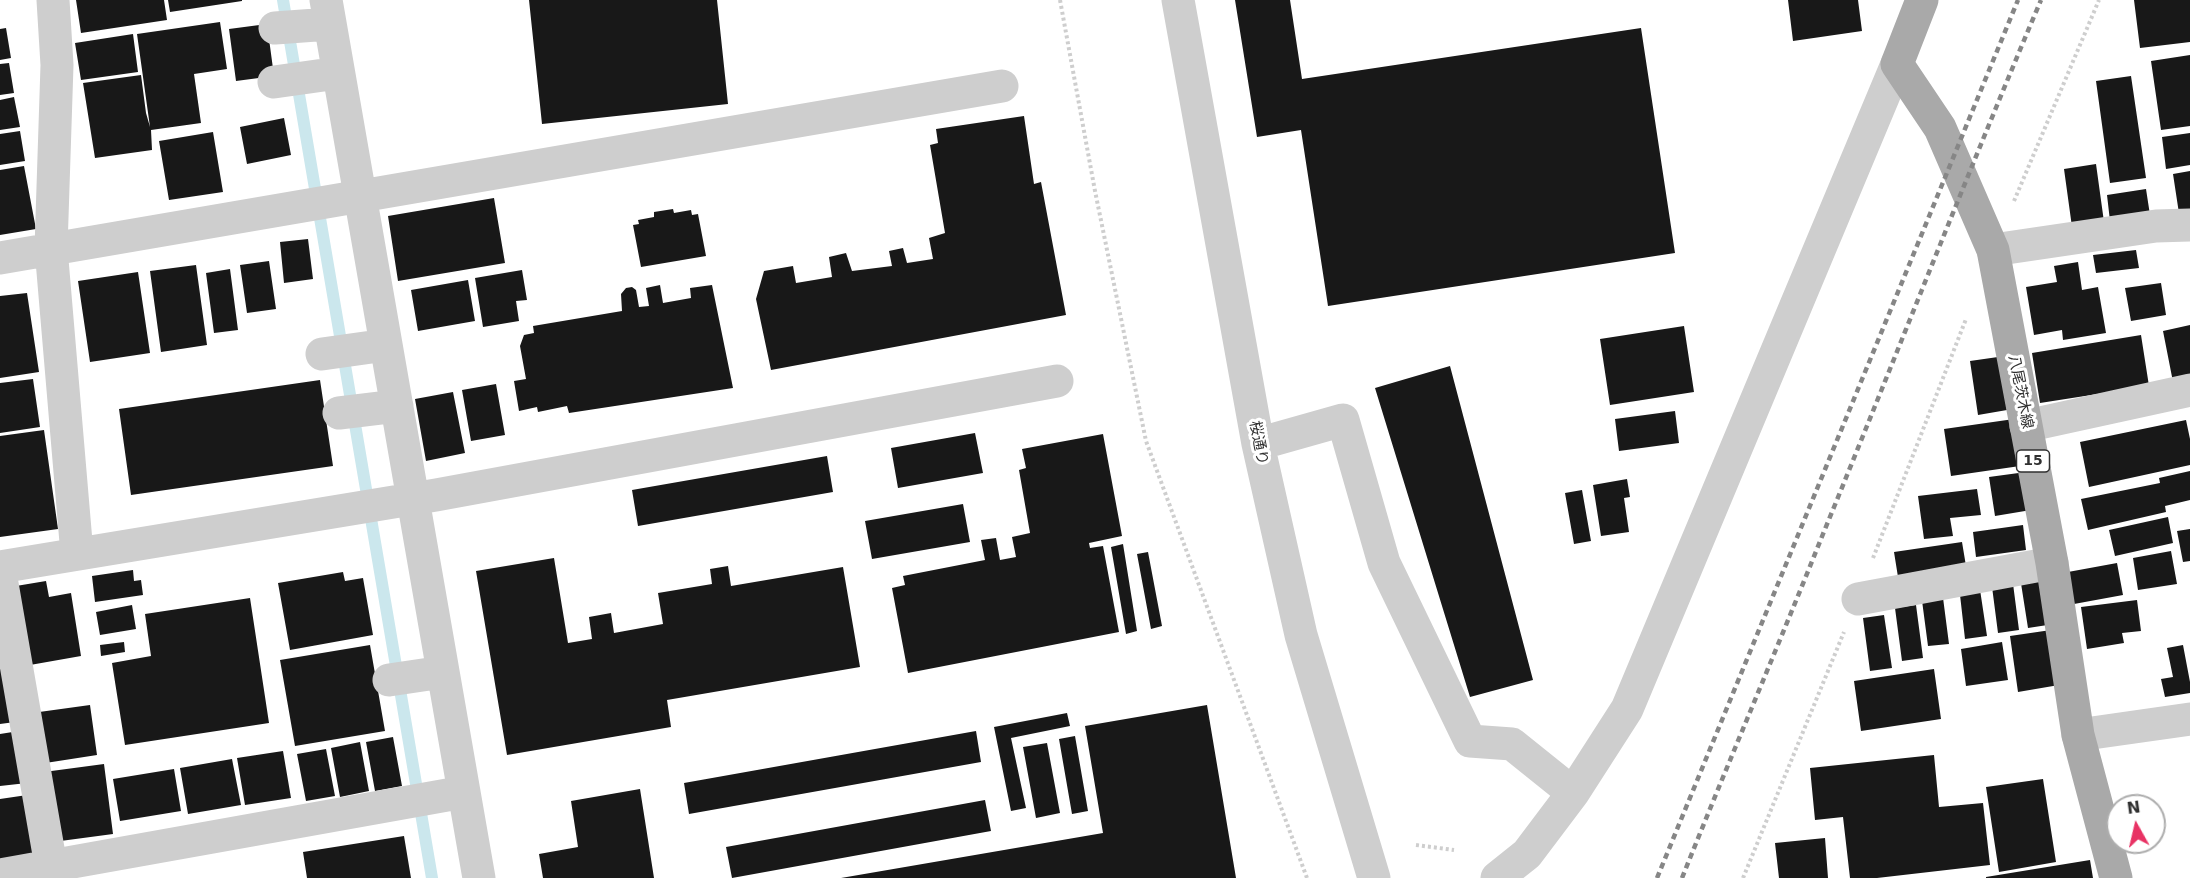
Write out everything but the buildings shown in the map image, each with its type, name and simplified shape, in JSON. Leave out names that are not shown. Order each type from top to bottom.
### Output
[{"type":"main road","points":[[1896,64],[1922,0]]},
{"type":"main road","name":"八尾茨木線","points":[[1896,64],[1940,128],[1993,250],[2052,562],[2078,735],[2116,878]]},
{"type":"street","points":[[53,0],[57,65],[51,248],[77,554]]},
{"type":"street","name":"桜通り","points":[[1178,0],[1258,444],[1301,635],[1374,878]]},
{"type":"street","points":[[275,28],[323,17],[327,75],[349,198],[386,345],[397,406],[401,500],[443,672],[452,794],[479,878]]},
{"type":"street","points":[[1497,878],[1527,854],[1573,793],[1627,709],[1896,64]]},
{"type":"street","points":[[279,81],[327,75]]},
{"type":"street","points":[[0,258],[1002,86]]},
{"type":"street","points":[[1993,250],[2156,226],[2190,225]]},
{"type":"street","points":[[322,354],[386,345]]},
{"type":"street","points":[[51,866],[0,570],[77,554],[401,500],[1057,381]]},
{"type":"street","points":[[2026,426],[2190,390]]},
{"type":"street","points":[[339,413],[397,406]]},
{"type":"street","points":[[1258,444],[1343,420],[1384,563],[1470,741],[1512,744],[1573,793]]},
{"type":"street","points":[[1858,599],[2052,562]]},
{"type":"street","points":[[389,680],[443,672]]},
{"type":"street","points":[[2078,735],[2190,719]]},
{"type":"street","points":[[0,875],[452,794]]},
{"type":"path","points":[[1060,0],[1095,191],[1146,441],[1307,878]]},
{"type":"path","points":[[1993,250],[2099,0]]},
{"type":"path","points":[[1743,878],[1858,599],[1967,315]]},
{"type":"path","points":[[1416,845],[1454,850]]},
{"type":"waterway","points":[[283,0],[432,878]]},
{"type":"railway","points":[[1657,878],[2018,0]]},
{"type":"railway","points":[[1682,878],[2041,0]]}]
